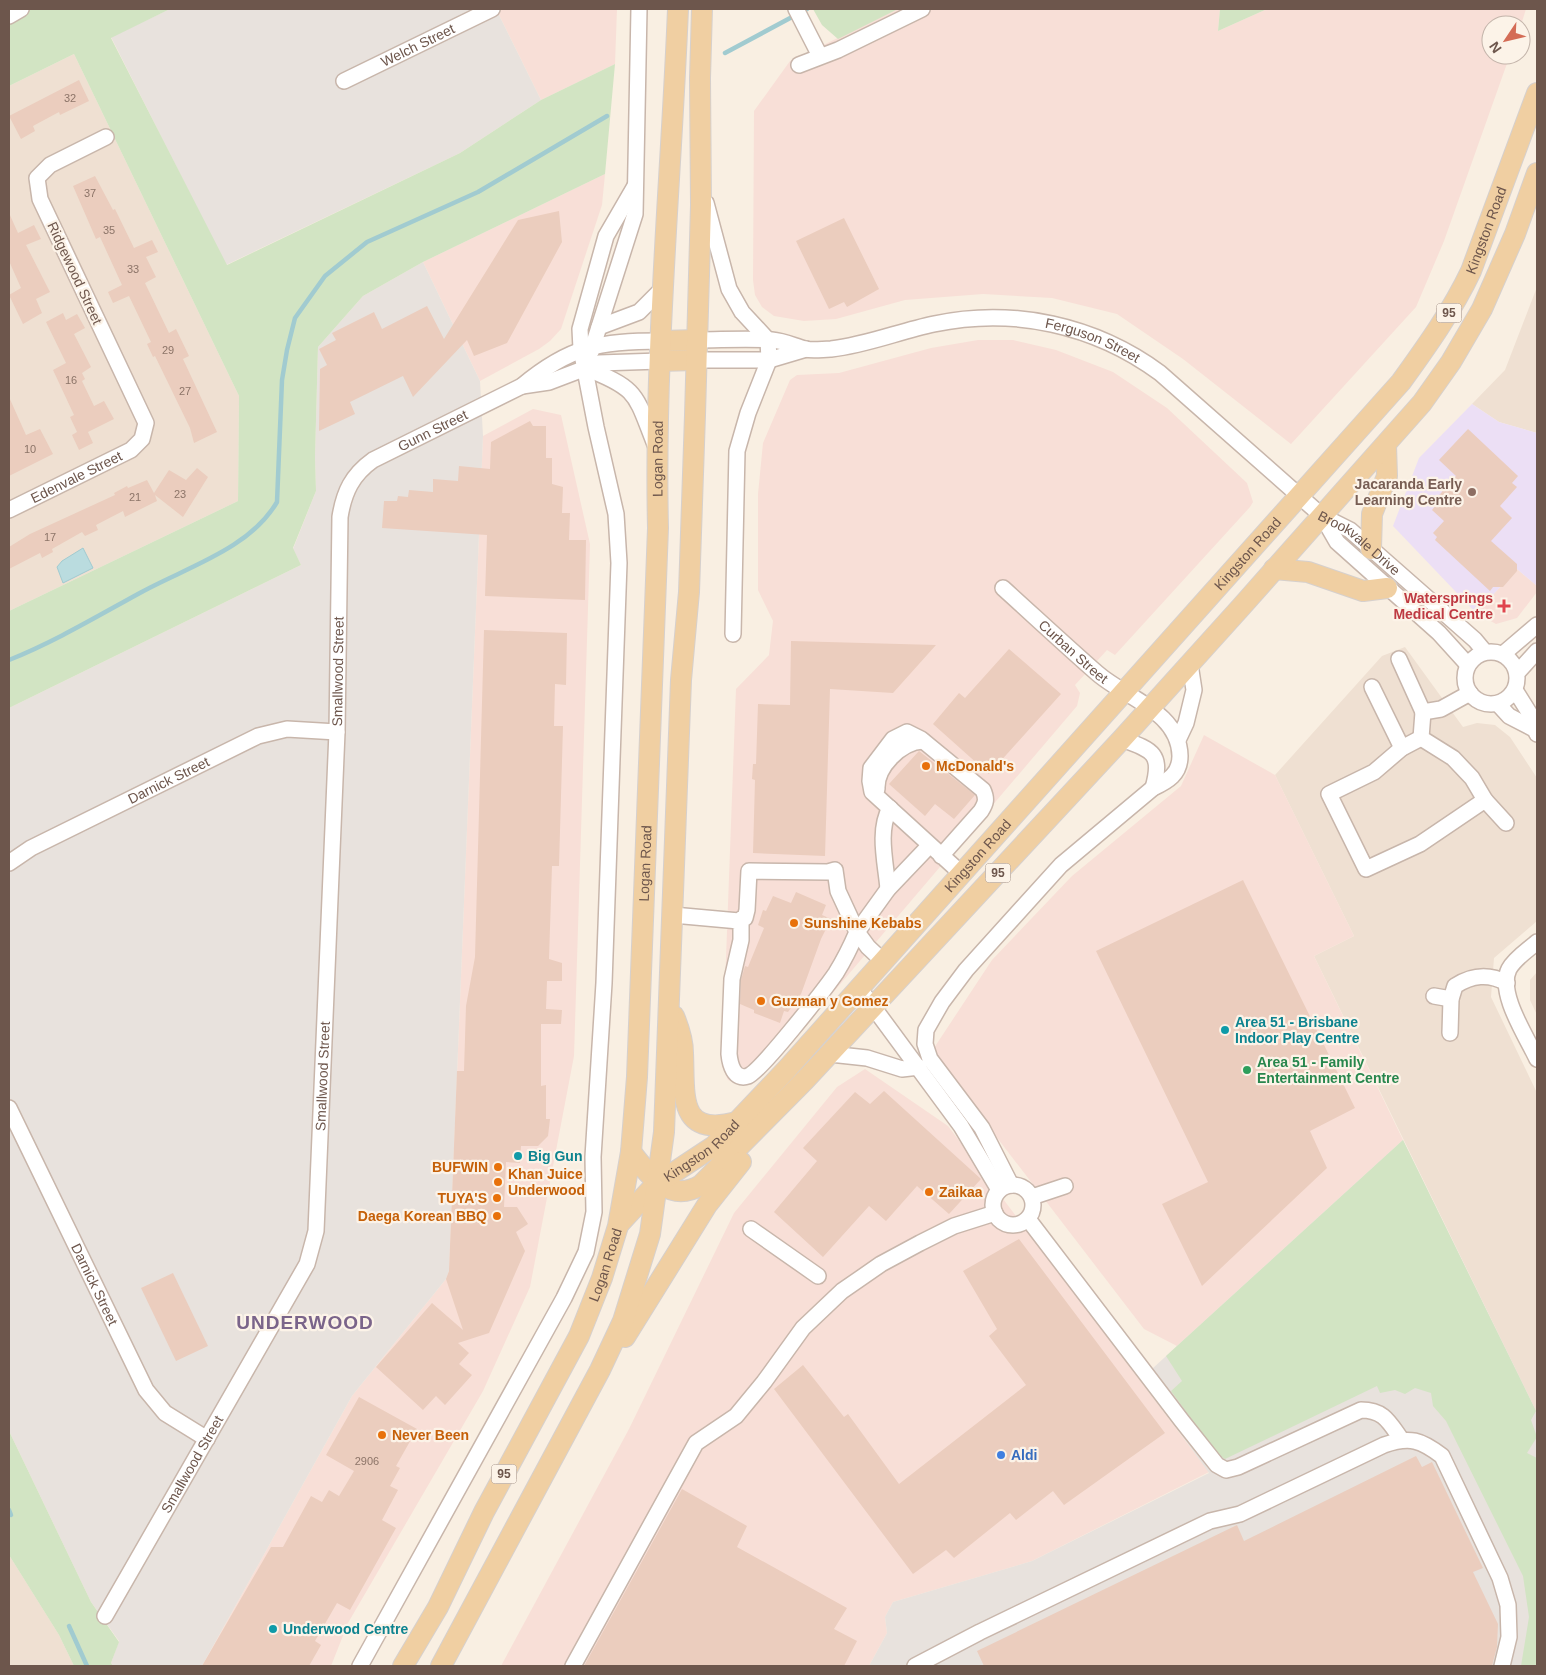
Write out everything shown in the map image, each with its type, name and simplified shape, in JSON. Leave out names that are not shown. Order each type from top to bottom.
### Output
[{"type":"main road","name":"Logan Road","points":[[403,1666],[438,1606],[484,1512],[579,1336],[602,1278],[618,1226],[631,1152],[641,994],[658,538],[657,451],[663,288],[670,194],[678,9]]},
{"type":"main road","name":"Logan Road","points":[[441,1666],[600,1370],[622,1321],[638,1277],[650,1234],[659,1182],[664,1132],[682,680],[689,592],[701,179],[700,78],[702,9]]},
{"type":"main road","name":"Kingston Road","points":[[1537,93],[1471,271],[1458,298],[1401,382],[860,989],[738,1122],[704,1154],[659,1182],[674,1191],[682,1192],[701,1185],[806,1080],[1190,664],[1386,445],[1432,389],[1466,337],[1496,281],[1537,173]]},
{"type":"main road","points":[[661,341],[696,340]]},
{"type":"main road","points":[[660,361],[696,360]]},
{"type":"main road","points":[[1371,549],[1372,514],[1387,476],[1386,445]]},
{"type":"main road","points":[[1274,569],[1308,572],[1363,591],[1387,588]]},
{"type":"main road","points":[[669,1004],[681,1038],[683,1089],[688,1111],[696,1120],[707,1125],[738,1122]]},
{"type":"main road","name":"95","points":[[600,1370],[637,1320],[715,1194],[789,1109],[806,1080]]},
{"type":"main road","points":[[631,1152],[645,1170],[659,1182]]},
{"type":"main road","name":"95","points":[[618,1226],[640,1199],[659,1182]]},
{"type":"street","points":[[9,16],[21,9]]},
{"type":"street","name":"Welch Street","points":[[344,81],[492,9]]},
{"type":"street","points":[[587,347],[599,327],[633,225],[639,93],[640,9]]},
{"type":"street","points":[[796,9],[820,56]]},
{"type":"street","points":[[799,64],[838,50],[922,9]]},
{"type":"street","name":"Ridgewood Street","points":[[106,137],[50,165],[38,178],[40,199],[146,423],[142,439]]},
{"type":"street","points":[[701,179],[726,282],[742,312],[768,340],[769,360],[748,413],[737,450],[734,634]]},
{"type":"street","points":[[635,186],[611,224],[603,242],[581,323],[587,347],[585,368],[618,381],[633,394],[657,451]]},
{"type":"street","points":[[599,327],[639,312],[663,288]]},
{"type":"street","name":"Ferguson Street","points":[[696,360],[769,360],[806,350],[846,347],[933,324],[974,318],[1028,319],[1074,329],[1144,361],[1184,393],[1322,516]]},
{"type":"street","name":"Ferguson Street","points":[[696,340],[768,340],[806,350]]},
{"type":"street","name":"Gunn Street","points":[[350,483],[360,469],[373,460],[522,386],[548,365],[587,347],[612,342],[661,341]]},
{"type":"street","name":"Gunn Street","points":[[522,386],[549,382],[585,368],[610,362],[660,361]]},
{"type":"street","name":"Logan Road","points":[[360,1666],[564,1298],[582,1261],[591,1234],[594,1205],[593,1157],[604,983],[619,563],[616,514],[585,368]]},
{"type":"street","name":"Edenvale Street","points":[[9,510],[131,450],[142,439]]},
{"type":"street","name":"Smallwood Street","points":[[105,1616],[307,1264],[316,1231],[337,732],[340,518],[342,500],[350,483]]},
{"type":"street","name":"Brookvale Drive","points":[[1322,516],[1350,530],[1475,640],[1485,652]]},
{"type":"street","name":"Brookvale Drive","points":[[1322,516],[1333,538],[1439,634],[1468,665]]},
{"type":"street","name":"Curban Street","points":[[1003,588],[1096,672],[1124,692],[1150,707],[1168,724],[1178,740]]},
{"type":"street","points":[[1503,654],[1537,625]]},
{"type":"street","points":[[1517,673],[1537,651]]},
{"type":"street","points":[[1485,652],[1503,654],[1515,665],[1517,673],[1515,690],[1505,701],[1498,704],[1482,703],[1470,693],[1464,679],[1468,665],[1478,654],[1485,652]]},
{"type":"street","points":[[1399,660],[1423,712],[1421,738]]},
{"type":"street","points":[[1005,1187],[982,1128],[935,1067],[925,1044],[926,1030],[966,970],[1061,864],[1152,788],[1168,781],[1176,772],[1180,758],[1178,740],[1186,724],[1194,690],[1190,664]]},
{"type":"street","points":[[1372,687],[1402,748]]},
{"type":"street","points":[[1515,690],[1530,714],[1536,732]]},
{"type":"street","points":[[1423,712],[1441,709],[1470,693]]},
{"type":"street","points":[[1498,704],[1509,716],[1536,732]]},
{"type":"street","name":"Darnick Street","points":[[9,863],[31,848],[258,736],[288,729],[337,732]]},
{"type":"street","points":[[741,919],[741,940],[732,979],[730,1065],[735,1073],[749,1076],[770,1054],[835,974],[857,932],[888,889],[935,851],[981,812],[986,803],[983,790],[923,741],[907,732],[902,733],[893,739],[875,760],[871,768],[872,792],[914,828],[935,851],[962,874]]},
{"type":"street","points":[[1122,738],[1150,752],[1157,761],[1158,772],[1152,788]]},
{"type":"street","points":[[1421,738],[1402,748],[1374,772],[1329,794],[1366,869],[1420,844],[1485,800]]},
{"type":"street","points":[[1421,738],[1453,758],[1472,778],[1485,800],[1506,823]]},
{"type":"street","points":[[888,889],[883,834],[885,816],[890,808]]},
{"type":"street","points":[[673,915],[741,919],[744,918],[747,910],[749,871],[828,872],[835,870],[838,890],[857,932],[868,947],[884,962]]},
{"type":"street","points":[[1537,942],[1518,958],[1509,970],[1507,982],[1507,996],[1537,1059]]},
{"type":"street","points":[[1450,1033],[1451,999],[1454,986],[1467,978],[1481,976],[1498,978],[1507,982]]},
{"type":"street","points":[[860,989],[1005,1187]]},
{"type":"street","points":[[1434,996],[1451,999]]},
{"type":"street","points":[[770,1054],[787,1069]]},
{"type":"street","points":[[830,1054],[867,1058],[902,1069],[918,1067]]},
{"type":"street","name":"Darnick Street","points":[[9,1108],[146,1390],[165,1413],[207,1439]]},
{"type":"street","points":[[1032,1197],[1065,1186]]},
{"type":"street","points":[[1005,1187],[1023,1188],[1032,1197],[1033,1209],[1028,1219],[1023,1223],[1010,1225],[998,1218],[994,1213],[993,1201],[1005,1187]]},
{"type":"street","points":[[573,1666],[696,1442],[736,1416],[764,1382],[803,1328],[842,1291],[881,1264],[920,1243],[954,1226],[994,1213]]},
{"type":"street","points":[[1028,1219],[1217,1465],[1226,1470],[1238,1467],[1361,1410],[1375,1410],[1388,1420],[1401,1439]]},
{"type":"street","points":[[751,1229],[818,1276]]},
{"type":"street","points":[[922,1664],[1210,1521],[1240,1514],[1384,1445],[1401,1439],[1416,1440],[1429,1446],[1442,1456],[1500,1578],[1508,1605],[1509,1638],[1502,1666]]},
{"type":"shaded area","points":[[170,9],[496,9],[541,100],[460,153],[226,265],[111,37]]},
{"type":"shaded area","points":[[496,9],[617,9],[615,64],[541,100]]},
{"type":"shaded area","points":[[898,9],[1220,9],[1218,31],[1267,9],[1526,9],[1524,15],[1481,15],[1481,65],[1506,65],[1444,241],[1416,307],[1291,444],[1183,359],[1117,314],[1052,298],[983,294],[905,300],[836,319],[804,321],[774,316],[762,307],[755,295],[753,280],[754,111],[790,61]]},
{"type":"shaded area","points":[[74,54],[239,396],[238,501],[9,611],[9,86]]},
{"type":"shaded area","points":[[605,174],[602,205],[561,329],[539,349],[480,381],[423,262]]},
{"type":"shaded area","points":[[423,262],[480,381],[483,436],[449,1271],[446,1279],[352,1396],[202,1666],[113,1666],[111,1663],[119,1641],[91,1602],[9,1431],[9,708],[301,565],[293,549],[316,491],[318,347],[363,296]]},
{"type":"shaded area","points":[[1537,287],[1537,433],[1499,422],[1472,404],[1505,370]]},
{"type":"shaded area","points":[[978,340],[1013,340],[1056,350],[1113,372],[1167,408],[1247,483],[1253,502],[1115,655],[1107,650],[1075,685],[1080,693],[1077,706],[762,1076],[751,1084],[740,1085],[728,1080],[722,1066],[736,689],[769,655],[773,621],[758,590],[758,494],[763,443],[790,380],[797,375],[839,373],[931,348]]},
{"type":"shaded area","name":"Jacaranda Early Learning Centre","points":[[1472,404],[1499,422],[1537,433],[1537,586],[1517,569],[1476,613],[1393,526],[1419,458]]},
{"type":"shaded area","points":[[533,409],[561,415],[590,544],[574,1056],[530,1287],[483,1391],[348,1623],[331,1666],[202,1666],[352,1396],[446,1279],[449,1271],[483,436]]},
{"type":"shaded area","points":[[1517,569],[1537,586],[1537,592],[1517,618],[1496,624],[1476,613]]},
{"type":"shaded area","points":[[1405,647],[1463,727],[1477,723],[1495,725],[1510,737],[1537,778],[1537,921],[1494,958],[1491,997],[1537,1093],[1537,1413],[1314,956],[1354,936],[1275,775],[1382,656]]},
{"type":"shaded area","points":[[1204,735],[1275,775],[1354,936],[1314,956],[1403,1140],[1177,1346],[1144,1329],[942,1066],[934,1048],[992,960],[1072,876],[1181,786]]},
{"type":"shaded area","points":[[1537,972],[1537,1015],[1530,1000],[1530,980]]},
{"type":"shaded area","points":[[865,1069],[948,1126],[1209,1472],[1032,1561],[893,1602],[885,1617],[887,1633],[869,1666],[501,1666],[629,1429],[734,1213],[837,1087]]},
{"type":"shaded area","points":[[1403,1140],[1537,1413],[1537,1666],[869,1666],[887,1633],[885,1617],[893,1602],[1032,1561],[1209,1473],[1141,1379]]},
{"type":"shaded area","points":[[9,1555],[59,1635],[74,1666],[9,1666]]},
{"type":"green space","points":[[9,9],[170,9],[111,38],[227,265],[460,153],[541,100],[615,64],[605,174],[423,262],[363,296],[318,347],[316,491],[293,548],[301,565],[9,708],[9,611],[238,501],[239,396],[74,54],[9,86]]},
{"type":"green space","points":[[813,9],[898,9],[838,39],[822,25]]},
{"type":"green space","points":[[1220,9],[1267,9],[1218,31]]},
{"type":"green space","points":[[1403,1140],[1536,1411],[1531,1420],[1537,1437],[1527,1453],[1537,1458],[1537,1666],[1521,1666],[1529,1617],[1523,1576],[1446,1421],[1433,1406],[1431,1393],[1415,1388],[1405,1394],[1395,1390],[1380,1393],[1377,1386],[1225,1459],[1217,1454],[1171,1391],[1182,1381],[1166,1356]]},
{"type":"green space","points":[[9,1431],[91,1602],[119,1642],[111,1663],[113,1666],[74,1666],[59,1635],[9,1555]]},
{"type":"water","points":[[83,548],[93,568],[63,583],[57,567],[62,561]]},
{"type":"building","points":[[79,80],[89,101],[60,115],[59,112],[33,126],[35,131],[21,139],[9,116]]},
{"type":"building","points":[[95,176],[113,210],[115,209],[134,248],[152,240],[158,252],[146,257],[156,277],[145,283],[169,333],[176,329],[189,356],[183,359],[217,432],[194,443],[190,428],[155,356],[153,357],[147,344],[151,342],[129,296],[113,303],[108,292],[122,285],[100,237],[96,239],[73,186]]},
{"type":"building","points":[[559,211],[562,242],[507,343],[474,356],[467,340],[413,397],[403,376],[350,402],[355,414],[319,431],[320,369],[327,365],[319,349],[336,340],[332,333],[374,312],[382,329],[427,306],[444,339],[518,220]]},
{"type":"building","points":[[9,213],[18,233],[34,225],[41,239],[26,245],[50,292],[36,299],[42,313],[23,324],[9,295],[21,288],[9,261]]},
{"type":"building","points":[[844,218],[879,289],[847,307],[844,302],[829,309],[796,241]]},
{"type":"building","points":[[63,313],[66,320],[77,314],[85,328],[74,334],[91,367],[82,373],[85,379],[82,381],[94,406],[104,401],[114,419],[88,432],[93,443],[79,450],[72,435],[77,432],[70,417],[74,415],[53,370],[66,363],[46,322]]},
{"type":"building","points":[[9,397],[26,435],[40,429],[53,454],[9,476]]},
{"type":"building","points":[[530,421],[533,426],[546,426],[546,458],[552,458],[552,484],[563,487],[562,513],[570,513],[569,540],[586,540],[585,600],[485,596],[487,535],[382,528],[384,501],[397,501],[398,496],[408,497],[409,490],[433,492],[433,479],[458,481],[459,466],[490,469],[491,442]]},
{"type":"building","points":[[1468,429],[1518,476],[1512,483],[1517,487],[1500,506],[1512,518],[1491,541],[1517,564],[1517,571],[1503,587],[1493,587],[1490,591],[1435,540],[1437,537],[1433,533],[1444,521],[1432,510],[1437,504],[1434,501],[1456,476],[1439,460]]},
{"type":"building","points":[[197,468],[208,477],[183,517],[155,495],[157,501],[125,517],[123,511],[96,525],[98,530],[85,536],[82,532],[52,549],[53,552],[42,558],[40,553],[9,569],[9,547],[30,534],[115,495],[114,493],[127,486],[128,488],[147,480],[154,493],[169,470],[186,480]]},
{"type":"building","points":[[484,630],[567,633],[566,685],[555,684],[554,726],[563,726],[559,866],[552,866],[549,959],[562,963],[562,981],[547,981],[546,1009],[562,1010],[561,1024],[541,1024],[541,1086],[546,1085],[546,1119],[550,1119],[548,1136],[538,1146],[521,1146],[520,1163],[506,1162],[504,1207],[517,1207],[528,1224],[516,1232],[525,1251],[489,1333],[458,1343],[469,1353],[459,1364],[472,1375],[445,1405],[436,1396],[423,1410],[376,1367],[432,1303],[463,1330],[446,1279],[449,1271],[457,1071],[464,1071],[466,1006],[475,957]]},
{"type":"building","points":[[791,641],[936,645],[893,693],[830,689],[825,856],[753,853],[755,780],[752,779],[753,764],[756,764],[758,704],[790,705]]},
{"type":"building","points":[[1009,649],[1061,694],[989,774],[933,724],[959,693],[965,698]]},
{"type":"building","name":"McDonald's","points":[[919,751],[975,795],[954,819],[935,804],[925,816],[889,784]]},
{"type":"building","name":"Area 51 - Brisbane Indoor Play Centre","points":[[1243,880],[1355,1108],[1310,1131],[1327,1168],[1202,1286],[1162,1204],[1208,1182],[1096,951]]},
{"type":"building","points":[[796,892],[826,905],[822,915],[831,919],[821,939],[801,994],[788,1012],[784,1011],[780,1023],[754,1013],[754,1010],[740,1004],[741,980],[745,966],[748,967],[764,928],[758,925],[763,910],[766,911],[773,896],[791,903]]},
{"type":"building","points":[[884,1091],[981,1179],[949,1214],[917,1186],[886,1221],[869,1206],[823,1257],[774,1212],[817,1161],[803,1148],[855,1092],[870,1104]]},
{"type":"building","points":[[1019,1239],[1165,1433],[1064,1505],[1053,1491],[1016,1520],[1010,1513],[954,1558],[946,1550],[913,1574],[774,1389],[803,1365],[844,1417],[848,1414],[899,1484],[1026,1385],[989,1336],[997,1329],[963,1271]]},
{"type":"building","points":[[173,1273],[208,1346],[176,1361],[141,1288]]},
{"type":"building","points":[[359,1397],[417,1429],[396,1466],[400,1468],[390,1486],[398,1490],[382,1520],[396,1528],[350,1610],[337,1603],[315,1641],[321,1645],[309,1666],[202,1666],[271,1547],[283,1547],[311,1496],[322,1502],[329,1490],[339,1496],[354,1471],[326,1455]]},
{"type":"building","points":[[1416,1456],[1422,1467],[1432,1462],[1483,1568],[1473,1572],[1498,1624],[1497,1647],[1492,1666],[984,1666],[977,1651],[1237,1525],[1244,1541]]},
{"type":"building","points":[[682,1489],[747,1526],[737,1547],[847,1608],[834,1629],[857,1641],[844,1666],[584,1666]]},
{"type":"waterway","points":[[725,53],[807,9]]},
{"type":"waterway","points":[[9,660],[59,637],[214,556],[250,533],[265,519],[277,502],[282,380],[287,350],[295,318],[325,276],[367,242],[478,192],[607,116]]},
{"type":"waterway","points":[[9,1510],[11,1515]]},
{"type":"waterway","points":[[69,1626],[87,1666]]},
{"type":"place","name":"Jacaranda Early Learning Centre","points":[[1472,492]]},
{"type":"place","name":"Watersprings Medical Centre","points":[[1504,606]]},
{"type":"place","name":"McDonald's","points":[[926,766]]},
{"type":"place","name":"Sunshine Kebabs","points":[[794,923]]},
{"type":"place","name":"Guzman y Gomez","points":[[761,1001]]},
{"type":"place","name":"Area 51 - Brisbane Indoor Play Centre","points":[[1225,1030]]},
{"type":"place","name":"Area 51 - Family Entertainment Centre","points":[[1247,1070]]},
{"type":"place","name":"Big Gun","points":[[518,1156]]},
{"type":"place","name":"BUFWIN","points":[[498,1167]]},
{"type":"place","name":"Khan Juice Underwood","points":[[498,1182]]},
{"type":"place","name":"Zaikaa","points":[[929,1192]]},
{"type":"place","name":"TUYA'S","points":[[497,1198]]},
{"type":"place","name":"Daega Korean BBQ","points":[[497,1216]]},
{"type":"place","name":"Never Been","points":[[382,1435]]},
{"type":"place","name":"Aldi","points":[[1001,1455]]},
{"type":"place","name":"Underwood Centre","points":[[273,1629]]},
{"type":"district","name":"UNDERWOOD","points":[[305,1322]]}]
